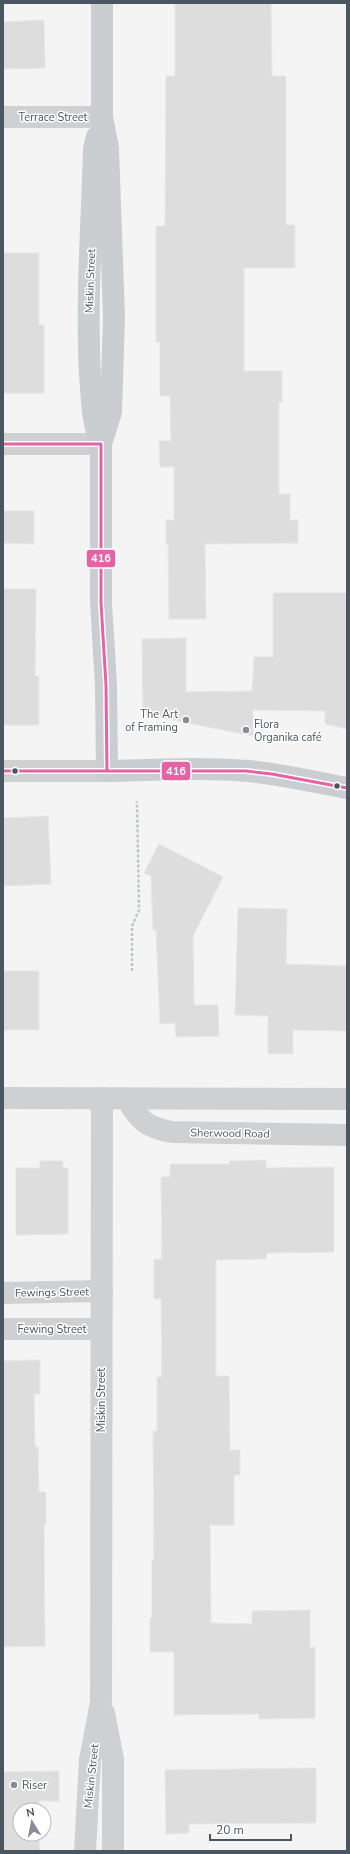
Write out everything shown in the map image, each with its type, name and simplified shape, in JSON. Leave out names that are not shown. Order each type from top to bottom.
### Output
[{"type":"main road","name":"Miskin Street","points":[[102,3],[102,117],[108,148],[114,317],[111,412],[101,444],[101,603],[106,685],[107,771]]},
{"type":"main road","points":[[107,771],[246,771],[272,774],[347,788]]},
{"type":"street","name":"Terrace Street","points":[[3,117],[102,117]]},
{"type":"street","points":[[3,444],[101,444]]},
{"type":"street","points":[[3,771],[107,771]]},
{"type":"street","points":[[3,1098],[347,1099]]},
{"type":"street","name":"Miskin Street","points":[[85,1851],[90,1760],[101,1702],[102,1098]]},
{"type":"street","name":"Sherwood Road","points":[[128,1099],[134,1112],[141,1120],[151,1126],[172,1132],[347,1135]]},
{"type":"street","name":"Fewings Street","points":[[3,1292],[102,1291]]},
{"type":"street","name":"Fewing Street","points":[[3,1329],[101,1329]]},
{"type":"street","name":"Miskin Street","points":[[101,1702],[113,1759],[113,1851]]},
{"type":"path","points":[[132,971],[132,926],[139,910],[137,801]]},
{"type":"building","points":[[175,3],[271,3],[272,76],[286,76],[286,225],[295,225],[295,268],[244,268],[244,371],[282,371],[282,402],[279,402],[279,494],[290,494],[290,520],[298,520],[298,543],[205,544],[206,619],[169,619],[168,544],[166,544],[166,520],[174,520],[174,467],[160,467],[159,441],[171,441],[170,396],[160,396],[160,342],[156,342],[156,226],[165,226],[166,76],[175,76]]},
{"type":"building","points":[[44,20],[45,68],[3,69],[3,22]]},
{"type":"building","points":[[3,253],[39,253],[39,325],[44,325],[44,393],[3,393]]},
{"type":"building","points":[[3,511],[34,511],[34,544],[3,543]]},
{"type":"building","points":[[3,589],[36,589],[35,676],[39,676],[39,725],[3,725]]},
{"type":"building","points":[[273,593],[347,593],[347,729],[325,724],[325,711],[253,710],[253,736],[143,714],[142,639],[186,638],[186,692],[252,691],[254,657],[273,657]]},
{"type":"building","points":[[48,816],[51,884],[3,886],[3,818]]},
{"type":"building","points":[[159,844],[223,877],[193,936],[194,1005],[218,1005],[219,1036],[176,1037],[175,1023],[160,1024],[156,930],[153,930],[151,876],[144,873]]},
{"type":"building","points":[[238,908],[287,909],[286,964],[347,966],[347,1031],[293,1030],[293,1054],[268,1054],[268,1016],[235,1015]]},
{"type":"building","points":[[3,971],[39,971],[39,1030],[3,1030]]},
{"type":"building","points":[[266,1160],[266,1168],[334,1167],[334,1252],[267,1253],[266,1259],[216,1260],[216,1376],[229,1376],[230,1450],[240,1450],[240,1475],[234,1475],[234,1525],[210,1525],[211,1623],[252,1624],[252,1611],[310,1610],[310,1648],[315,1647],[315,1718],[259,1719],[259,1714],[174,1715],[174,1652],[150,1652],[150,1618],[152,1618],[152,1560],[154,1560],[153,1431],[157,1431],[157,1377],[162,1377],[161,1299],[154,1299],[154,1259],[162,1259],[161,1177],[170,1177],[170,1164],[230,1164],[230,1161]]},
{"type":"building","points":[[40,1161],[63,1161],[63,1168],[68,1168],[68,1234],[16,1235],[16,1168],[40,1168]]},
{"type":"building","points":[[40,1360],[40,1394],[34,1394],[35,1447],[38,1447],[39,1492],[46,1492],[46,1524],[44,1524],[45,1646],[3,1647],[3,1361]]},
{"type":"building","points":[[316,1768],[316,1823],[189,1824],[189,1833],[166,1834],[165,1770]]},
{"type":"building","points":[[59,1771],[59,1801],[12,1802],[12,1842],[39,1842],[40,1851],[3,1851],[3,1772]]},
{"type":"transit line","name":"416","points":[[3,444],[101,444],[101,603],[106,685],[107,771]]},
{"type":"transit line","name":"416","points":[[3,771],[246,771],[272,774],[347,788]]},
{"type":"place","name":"The Art of Framing","points":[[186,720]]},
{"type":"place","name":"Flora Organika café","points":[[246,730]]},
{"type":"place","name":"Riser","points":[[14,1785]]}]
